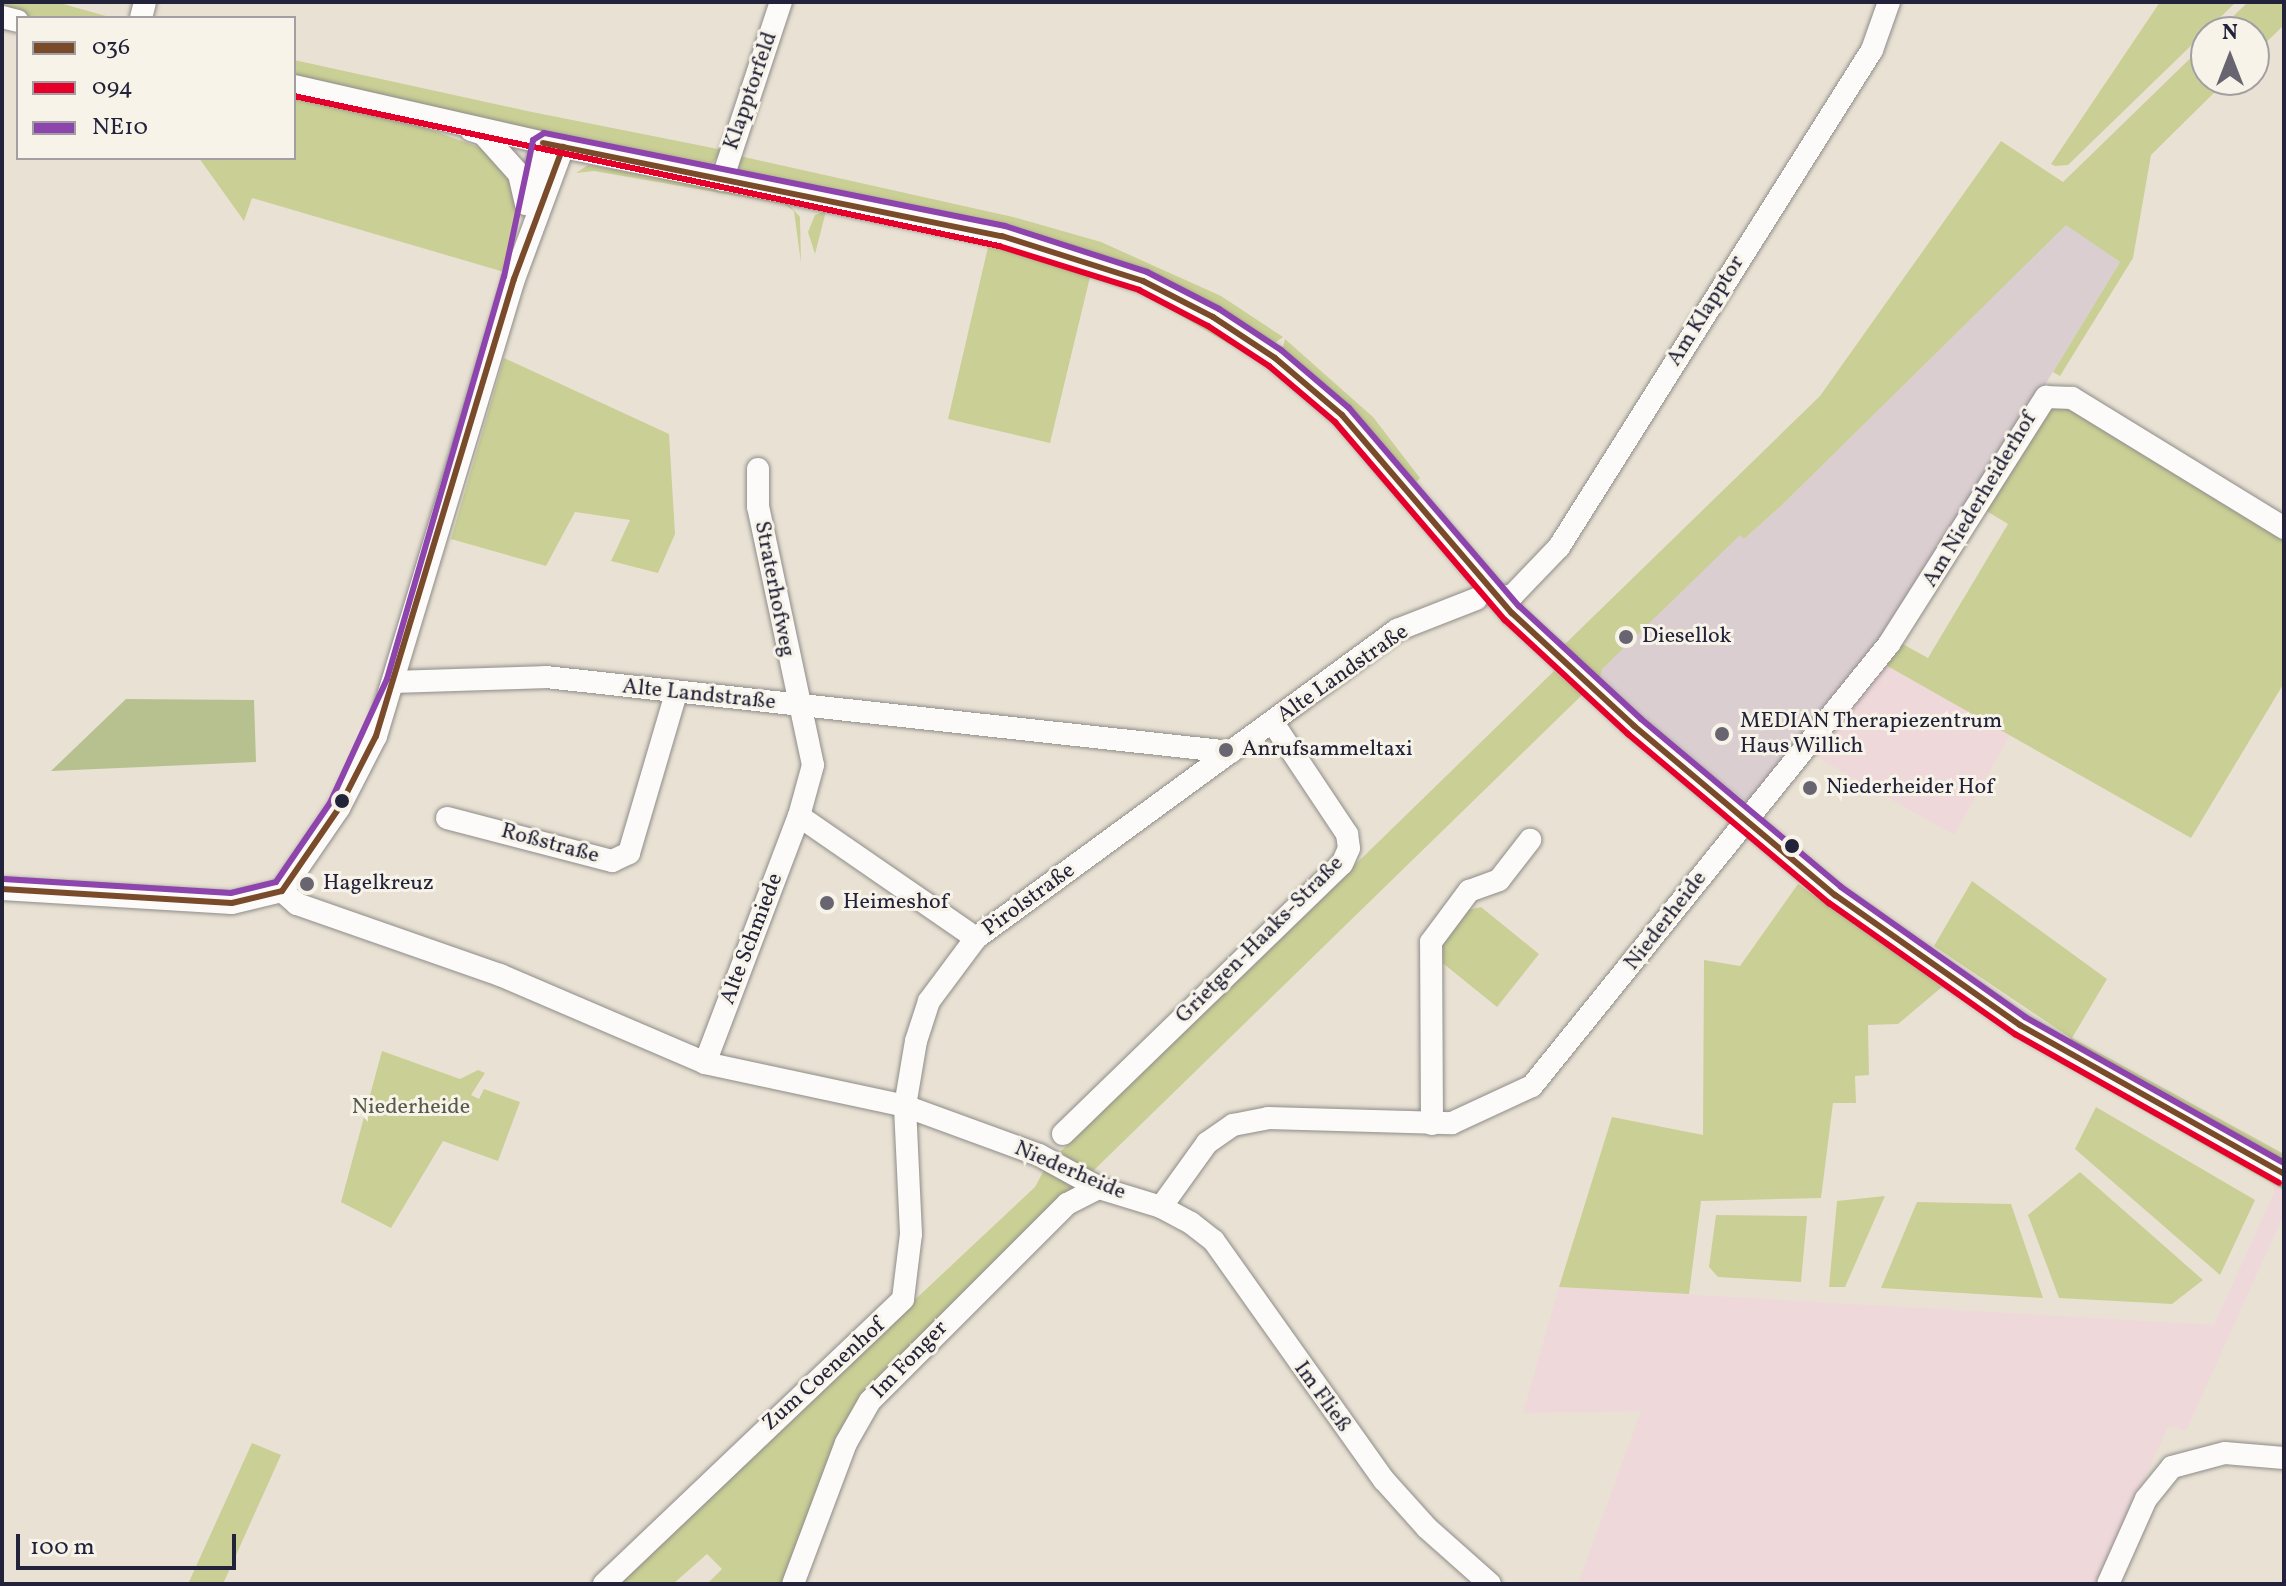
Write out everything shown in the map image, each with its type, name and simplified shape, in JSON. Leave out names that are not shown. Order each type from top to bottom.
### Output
[{"type":"street","name":"Klapptorfeld","points":[[722,180],[781,2]]},
{"type":"street","name":"Am Klapptor","points":[[1486,598],[1512,596],[1559,547],[1872,50],[1889,2]]},
{"type":"street","points":[[296,86],[553,145],[1002,236],[1143,281],[1213,317],[1275,358],[1342,415],[1486,598],[1746,821],[1867,920],[1982,1001],[2284,1174]]},
{"type":"street","points":[[428,116],[483,134],[519,174],[526,204]]},
{"type":"street","points":[[514,279],[526,204],[553,145]]},
{"type":"street","points":[[2,889],[219,903],[271,897],[282,891],[351,788],[396,682],[553,145]]},
{"type":"street","name":"Am Niederheiderhof","points":[[1746,821],[1898,632],[2046,397],[2072,398],[2284,528]]},
{"type":"street","name":"Straterhofweg","points":[[758,469],[758,507],[802,707]]},
{"type":"street","name":"Alte Landstraße","points":[[396,682],[546,677],[1231,752],[1397,630],[1486,598]]},
{"type":"street","name":"Roßstraße","points":[[447,818],[612,861],[629,853],[676,693]]},
{"type":"street","name":"Alte Schmiede","points":[[705,1063],[799,816],[813,765],[802,707]]},
{"type":"street","name":"Grietgen-Haaks-Straße","points":[[1063,1134],[1342,864],[1349,848],[1347,834],[1273,723]]},
{"type":"street","name":"Pirolstraße","points":[[905,1106],[916,1041],[929,1001],[976,938],[1231,752]]},
{"type":"street","points":[[799,816],[976,938]]},
{"type":"street","name":"Niederheide","points":[[282,891],[297,904],[500,975],[705,1063],[905,1106],[1039,1155],[1099,1188],[1161,1207],[1207,1143],[1233,1125],[1268,1118],[1452,1123],[1532,1086],[1746,821]]},
{"type":"street","points":[[1432,1124],[1431,942],[1469,891],[1499,880],[1530,840]]},
{"type":"street","name":"Zum Coenenhof","points":[[604,1584],[903,1299],[911,1234],[905,1106]]},
{"type":"street","name":"Im Fonger","points":[[793,1584],[846,1443],[870,1401],[1067,1204],[1099,1188]]},
{"type":"street","name":"Im Fließ","points":[[1161,1207],[1214,1241],[1318,1394],[1384,1480],[1427,1528],[1490,1584]]},
{"type":"street","points":[[2108,1584],[2146,1499],[2172,1467],[2225,1453],[2284,1458]]},
{"type":"shaded area","points":[[2066,224],[2120,262],[1901,621],[1753,807],[1666,739],[1600,678],[1601,669],[1740,534],[1744,539],[1782,505]]},
{"type":"shaded area","points":[[1882,663],[2010,735],[1954,835],[1811,754]]},
{"type":"shaded area","points":[[2273,1183],[2284,1190],[2284,1214],[2186,1431],[2169,1425],[2097,1584],[1578,1584],[1641,1411],[1523,1413],[1559,1287],[2214,1325],[2274,1193]]},
{"type":"green space","points":[[2,2],[56,2],[106,16],[29,16],[2,9]]},
{"type":"green space","points":[[2160,2],[2236,2],[2222,16],[2190,16],[2190,47],[2068,165],[2051,164]]},
{"type":"green space","points":[[2248,2],[2284,2],[2284,25],[2270,39],[2270,16],[2234,16]]},
{"type":"green space","points":[[2190,59],[2190,96],[2211,96],[2151,155],[2133,258],[2060,376],[2053,372],[2120,262],[2066,225],[1782,505],[1744,539],[1740,535],[1602,669],[1600,678],[1564,645],[1820,396],[2001,141],[2063,182]]},
{"type":"green space","points":[[296,60],[723,150],[710,166],[296,76]]},
{"type":"green space","points":[[296,94],[395,117],[484,149],[511,172],[518,209],[504,272],[252,198],[244,221],[200,160],[296,160]]},
{"type":"green space","points":[[735,155],[1013,217],[1101,242],[1221,296],[1283,337],[1272,345],[1015,231],[735,169]]},
{"type":"green space","points":[[588,165],[784,199],[800,217],[801,263],[794,211],[784,204],[594,171],[576,173]]},
{"type":"green space","points":[[826,211],[1012,247],[1130,284],[1230,337],[1324,409],[1377,469],[1312,403],[1263,364],[1149,297],[1091,273],[1050,443],[948,419],[988,247]]},
{"type":"green space","points":[[826,211],[815,254],[808,232],[815,215]]},
{"type":"green space","points":[[1285,339],[1373,417],[1420,478],[1415,483],[1364,425],[1282,351]]},
{"type":"green space","points":[[504,358],[669,434],[675,534],[658,573],[611,561],[630,520],[575,512],[546,566],[451,539]]},
{"type":"green space","points":[[2059,397],[2284,533],[2284,683],[2191,838],[1882,663],[1899,642],[1928,658],[2008,524],[1980,507]]},
{"type":"green space","points":[[1554,671],[1582,695],[1091,1173],[1060,1152]]},
{"type":"green space","points":[[126,699],[254,700],[256,762],[51,771]]},
{"type":"green space","points":[[1972,881],[2107,979],[2072,1038],[2284,1154],[2284,1165],[2067,1045],[2071,1038],[1934,946]]},
{"type":"green space","points":[[1798,884],[1942,987],[1898,1024],[1868,1025],[1869,1075],[1855,1076],[1856,1103],[1833,1103],[1821,1198],[1701,1201],[1689,1294],[1559,1287],[1612,1117],[1703,1135],[1704,960],[1740,966]]},
{"type":"green space","points":[[1481,907],[1539,954],[1497,1007],[1439,960],[1437,942],[1463,911]]},
{"type":"green space","name":"Niederheide","points":[[382,1051],[460,1079],[478,1070],[485,1073],[471,1095],[479,1099],[484,1089],[520,1102],[498,1161],[443,1141],[391,1228],[341,1202]]},
{"type":"green space","points":[[2058,1057],[2284,1184],[2284,1190],[2056,1061]]},
{"type":"green space","points":[[2096,1107],[2255,1200],[2220,1275],[2075,1149]]},
{"type":"green space","points":[[1044,1170],[1074,1186],[868,1395],[786,1584],[707,1584],[722,1569],[707,1554],[673,1584],[612,1584],[1035,1187]]},
{"type":"green space","points":[[2080,1172],[2203,1280],[2172,1304],[2059,1298],[2028,1215]]},
{"type":"green space","points":[[1885,1196],[1845,1287],[1829,1287],[1837,1201]]},
{"type":"green space","points":[[1917,1202],[2011,1204],[2043,1298],[1881,1288]]},
{"type":"green space","points":[[1716,1215],[1807,1216],[1801,1282],[1718,1277],[1709,1267]]},
{"type":"green space","points":[[252,1443],[281,1455],[223,1584],[188,1584]]},
{"type":"transit line","name":"094","points":[[296,96],[999,246],[1139,290],[1208,326],[1269,366],[1335,422],[1505,620],[1628,734],[1829,903],[2015,1034],[2279,1183]]},
{"type":"transit line","name":"NE10","points":[[3,879],[231,893],[276,882],[330,803],[387,679],[504,277],[533,140],[544,133],[1005,226],[1147,272],[1219,309],[1281,350],[1349,408],[1519,606],[1641,719],[1841,887],[2025,1017],[2284,1163]]},
{"type":"transit line","name":"036","points":[[543,143],[1002,236],[1143,281],[1213,317],[1275,358],[1342,415],[1512,613],[1634,726],[1835,895],[2020,1025],[2284,1174]]},
{"type":"transit line","name":"036","points":[[2,889],[232,903],[282,891],[339,808],[376,736],[514,279],[563,147]]},
{"type":"place","name":"Diesellok","points":[[1626,637]]},
{"type":"place","name":"MEDIAN Therapiezentrum Haus Willich","points":[[1722,734]]},
{"type":"place","name":"Anrufsammeltaxi","points":[[1226,750]]},
{"type":"place","name":"Niederheider Hof","points":[[1810,788]]},
{"type":"place","name":"Hagelkreuz","points":[[307,884]]},
{"type":"place","name":"Heimeshof","points":[[827,903]]}]
